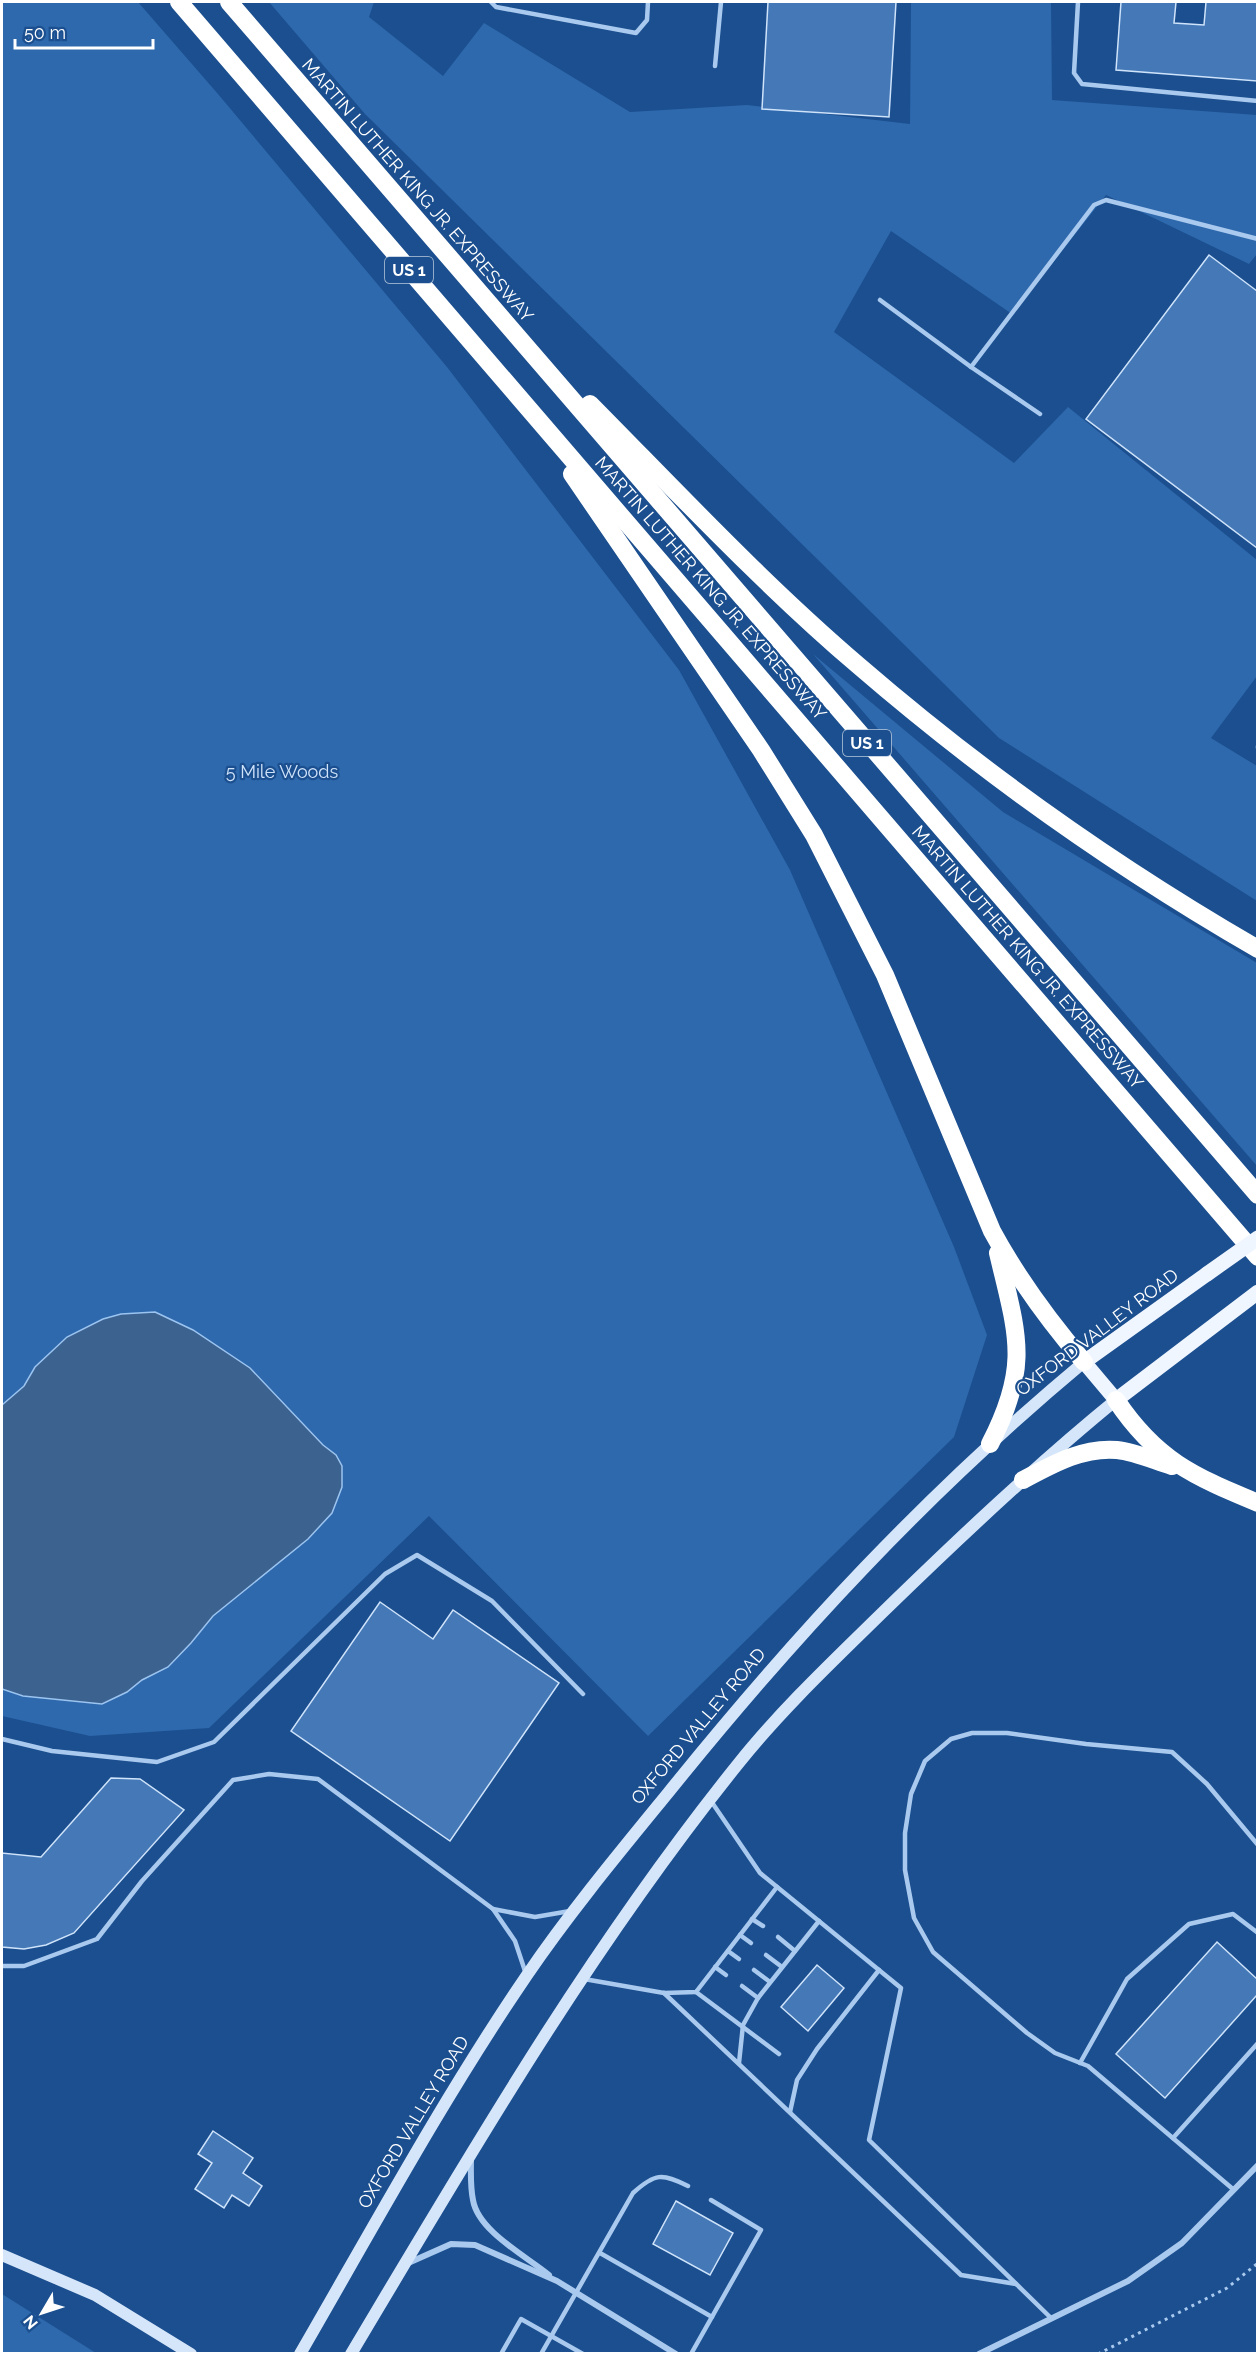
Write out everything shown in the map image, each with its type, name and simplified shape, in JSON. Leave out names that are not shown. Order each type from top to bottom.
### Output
[{"type":"highway","name":"MARTIN LUTHER KING JR. EXPRESSWAY","points":[[179,2],[1257,1257]]},
{"type":"highway","name":"MARTIN LUTHER KING JR. EXPRESSWAY","points":[[229,2],[1257,1195]]},
{"type":"highway","points":[[477,291],[762,578],[907,708],[997,778],[1075,834],[1257,949]]},
{"type":"highway","points":[[520,399],[730,705],[814,835],[889,984],[992,1231],[1036,1302],[1084,1362]]},
{"type":"highway","points":[[990,1444],[1009,1404],[1017,1365],[1018,1347],[1016,1329],[992,1231]]},
{"type":"highway","points":[[1116,1400],[1133,1423],[1169,1460],[1257,1503]]},
{"type":"highway","points":[[1023,1480],[1066,1458],[1102,1450],[1118,1450],[1188,1471]]},
{"type":"main road","name":"OXFORD VALLEY ROAD","points":[[300,2354],[450,2094],[527,1976],[573,1911],[713,1737],[801,1634],[892,1537],[990,1444],[1084,1362],[1257,1238]]},
{"type":"main road","points":[[351,2354],[471,2152],[581,1978],[643,1888],[768,1729],[830,1663],[1023,1480],[1116,1400],[1257,1292]]},
{"type":"main road","points":[[1084,1362],[1116,1400]]},
{"type":"main road","points":[[2,2255],[95,2295],[191,2354]]},
{"type":"street","points":[[471,2152],[472,2199],[480,2218],[506,2242],[556,2281]]},
{"type":"street","points":[[979,2354],[1128,2281],[1182,2243],[1257,2165]]},
{"type":"street","points":[[404,2266],[451,2244],[475,2245],[556,2281],[676,2354]]},
{"type":"lane","points":[[491,2],[496,7],[636,33],[647,20],[648,2]]},
{"type":"lane","points":[[715,66],[722,2]]},
{"type":"lane","points":[[1078,2],[1074,73],[1082,84],[1257,101]]},
{"type":"lane","points":[[970,367],[1094,205],[1106,200],[1257,239]]},
{"type":"lane","points":[[880,300],[970,367],[1040,414]]},
{"type":"lane","points":[[2,1739],[52,1751],[157,1762],[214,1742],[385,1574],[417,1556],[492,1601],[583,1694]]},
{"type":"lane","points":[[1234,2190],[1088,2066],[1055,2053],[1027,2033],[933,1952],[914,1918],[905,1870],[905,1833],[911,1794],[925,1761],[951,1738],[972,1733],[1007,1733],[1086,1744],[1172,1752],[1207,1784],[1257,1845]]},
{"type":"lane","points":[[2,1966],[24,1966],[97,1939],[142,1881],[233,1780],[269,1773],[318,1779],[493,1909],[515,1941],[527,1976]]},
{"type":"lane","points":[[710,1800],[760,1873],[901,1988],[869,2140],[1051,2318]]},
{"type":"lane","points":[[696,1992],[777,1887]]},
{"type":"lane","points":[[493,1909],[535,1917],[573,1911]]},
{"type":"lane","points":[[1080,2063],[1127,1979],[1189,1924],[1233,1914],[1257,1933]]},
{"type":"lane","points":[[752,1919],[763,1926]]},
{"type":"lane","points":[[739,2063],[743,2025],[758,1998],[819,1921]]},
{"type":"lane","points":[[740,1935],[751,1943]]},
{"type":"lane","points":[[778,1938],[795,1951]]},
{"type":"lane","points":[[728,1951],[739,1959]]},
{"type":"lane","points":[[766,1955],[782,1967]]},
{"type":"lane","points":[[715,1967],[726,1975]]},
{"type":"lane","points":[[754,1970],[770,1982]]},
{"type":"lane","points":[[790,2112],[797,2080],[816,2049],[879,1970]]},
{"type":"lane","points":[[581,1978],[664,1993],[696,1992],[779,2054]]},
{"type":"lane","points":[[742,1986],[758,1998]]},
{"type":"lane","points":[[664,1993],[961,2275],[1017,2284]]},
{"type":"lane","points":[[1173,2138],[1257,2043]]},
{"type":"lane","points":[[541,2354],[633,2193],[643,2184],[661,2176],[670,2177],[688,2186]]},
{"type":"lane","points":[[691,2354],[761,2230],[711,2200]]},
{"type":"lane","points":[[600,2253],[712,2317]]},
{"type":"lane","points":[[501,2354],[521,2319],[552,2334],[584,2354]]},
{"type":"path","points":[[1098,2354],[1227,2288],[1257,2263]]},
{"type":"green space","name":"5 Mile Woods","points":[[2,2],[138,2],[447,367],[679,670],[790,870],[954,1247],[987,1335],[954,1437],[648,1736],[429,1516],[209,1728],[90,1736],[2,1716]]},
{"type":"green space","points":[[269,2],[374,2],[369,17],[443,76],[484,23],[630,112],[747,105],[910,124],[911,2],[1051,2],[1052,100],[1257,115],[1257,254],[1249,264],[1106,195],[1012,314],[891,231],[834,332],[1014,463],[1068,407],[1257,560],[1257,676],[1211,738],[1257,766],[1257,901],[999,738],[365,114]]},
{"type":"green space","points":[[813,654],[1003,812],[1257,963],[1257,1166]]},
{"type":"green space","points":[[2,2294],[96,2353],[2,2353]]},
{"type":"shaded area","points":[[155,1312],[193,1330],[250,1368],[323,1445],[336,1455],[342,1466],[342,1487],[332,1513],[308,1539],[213,1616],[168,1667],[142,1680],[127,1692],[102,1704],[23,1696],[2,1689],[2,1405],[24,1386],[35,1367],[67,1337],[103,1319],[121,1314]]},
{"type":"building","points":[[768,2],[896,2],[889,117],[762,109]]},
{"type":"building","points":[[1121,2],[1176,2],[1174,23],[1204,25],[1206,2],[1257,2],[1257,81],[1116,70]]},
{"type":"building","points":[[1209,255],[1257,291],[1257,548],[1086,419]]},
{"type":"building","points":[[380,1602],[433,1639],[453,1610],[559,1683],[450,1841],[291,1731]]},
{"type":"building","points":[[111,1778],[140,1779],[184,1810],[74,1933],[46,1945],[24,1949],[2,1947],[2,1853],[41,1857]]},
{"type":"building","points":[[1217,1942],[1257,1979],[1257,1995],[1165,2098],[1116,2054]]},
{"type":"building","points":[[817,1965],[844,1988],[808,2031],[781,2007]]},
{"type":"building","points":[[213,2131],[253,2158],[243,2173],[262,2186],[249,2206],[232,2195],[224,2208],[195,2189],[212,2163],[198,2154]]},
{"type":"building","points":[[676,2201],[733,2233],[710,2275],[653,2244]]}]
